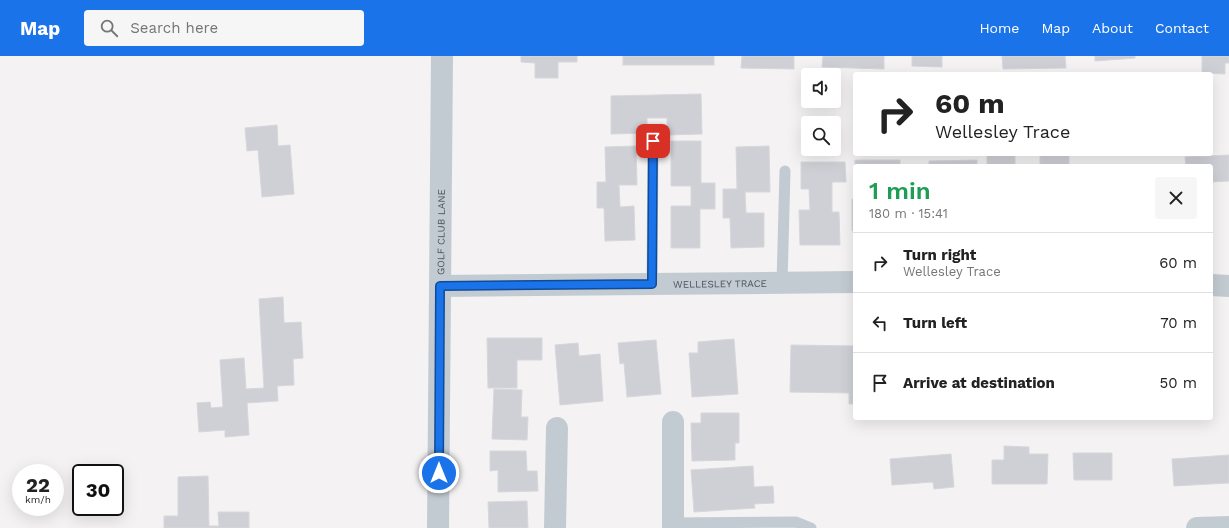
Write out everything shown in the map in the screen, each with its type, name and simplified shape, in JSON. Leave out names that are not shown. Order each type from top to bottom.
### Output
[{"type":"street","name":"GOLF CLUB LANE","points":[[438,528],[442,56]]},
{"type":"street","name":"WELLESLEY TRACE","points":[[440,286],[853,282]]},
{"type":"street","points":[[1213,286],[1229,286]]},
{"type":"street","points":[[673,422],[673,526]]},
{"type":"street","points":[[556,528],[557,428]]},
{"type":"street","points":[[1197,528],[1229,527]]},
{"type":"lane","points":[[652,284],[653,141]]},
{"type":"lane","points":[[782,283],[785,171]]},
{"type":"lane","points":[[673,526],[796,522],[811,528]]},
{"type":"building","points":[[521,56],[577,56],[577,62],[558,62],[558,78],[535,78],[535,63],[521,62]]},
{"type":"building","points":[[623,56],[714,56],[714,65],[623,65]]},
{"type":"building","points":[[742,56],[794,56],[794,69],[741,68]]},
{"type":"building","points":[[823,56],[884,56],[884,69],[822,67]]},
{"type":"building","points":[[912,56],[942,56],[942,67],[912,66]]},
{"type":"building","points":[[1002,56],[1065,56],[1066,68],[1003,69]]},
{"type":"building","points":[[1095,56],[1135,56],[1135,58],[1095,61]]},
{"type":"building","points":[[1202,56],[1229,56],[1229,63],[1225,63],[1225,74],[1202,72]]},
{"type":"building","points":[[701,94],[702,134],[667,135],[667,118],[647,118],[647,133],[611,134],[611,96]]},
{"type":"building","points":[[277,125],[278,146],[290,145],[294,194],[262,197],[258,150],[247,151],[245,128]]},
{"type":"building","points":[[671,141],[701,141],[701,183],[715,183],[715,209],[700,209],[700,248],[671,248],[671,206],[691,206],[691,186],[671,186]]},
{"type":"building","points":[[636,146],[637,185],[619,185],[620,207],[634,206],[635,240],[605,241],[604,208],[597,208],[597,182],[606,182],[605,147]]},
{"type":"building","points":[[769,146],[770,192],[745,192],[746,213],[764,213],[764,247],[731,248],[730,218],[723,218],[723,189],[737,189],[736,147]]},
{"type":"building","points":[[1229,155],[1229,181],[1213,182],[1213,164],[1186,164],[1185,157]]},
{"type":"building","points":[[987,156],[1015,156],[1015,164],[987,164]]},
{"type":"building","points":[[1040,156],[1069,156],[1069,164],[1040,164]]},
{"type":"building","points":[[855,160],[900,160],[900,164],[855,164]]},
{"type":"building","points":[[977,160],[977,164],[929,164],[929,161]]},
{"type":"building","points":[[801,162],[845,162],[846,182],[832,182],[832,212],[839,212],[840,245],[800,245],[799,210],[810,210],[809,189],[801,189]]},
{"type":"building","points":[[852,199],[853,199],[853,231]]},
{"type":"building","points":[[283,297],[284,323],[301,322],[303,358],[293,359],[294,385],[277,386],[278,401],[247,403],[249,435],[225,437],[225,430],[199,432],[197,403],[210,402],[211,408],[223,407],[220,360],[244,358],[246,389],[264,388],[259,299]]},
{"type":"building","points":[[487,338],[542,338],[542,360],[517,360],[517,388],[488,388]]},
{"type":"building","points":[[734,339],[738,394],[692,397],[689,353],[698,353],[698,342]]},
{"type":"building","points":[[656,340],[661,394],[627,397],[624,363],[620,364],[618,343]]},
{"type":"building","points":[[578,343],[579,356],[600,354],[603,401],[560,405],[555,345]]},
{"type":"building","points":[[791,345],[853,346],[853,404],[849,404],[849,393],[790,392]]},
{"type":"building","points":[[494,389],[522,390],[521,417],[528,417],[527,440],[492,439]]},
{"type":"building","points":[[701,413],[739,413],[739,443],[735,443],[735,460],[692,461],[691,423],[701,423]]},
{"type":"building","points":[[1004,446],[1029,447],[1029,454],[1048,454],[1047,484],[992,484],[992,460],[1004,460]]},
{"type":"building","points":[[490,451],[526,451],[527,471],[537,471],[538,491],[498,492],[498,470],[490,471]]},
{"type":"building","points":[[1073,453],[1112,453],[1112,480],[1074,480]]},
{"type":"building","points":[[951,454],[954,487],[934,489],[933,482],[892,485],[890,459]]},
{"type":"building","points":[[1229,455],[1229,483],[1174,486],[1172,459]]},
{"type":"building","points":[[753,466],[754,487],[773,486],[774,503],[754,504],[755,508],[694,512],[691,470]]},
{"type":"building","points":[[208,476],[209,526],[219,526],[218,512],[249,512],[249,528],[164,528],[164,516],[178,516],[178,477]]},
{"type":"building","points":[[527,501],[528,528],[489,528],[488,502]]},
{"type":"route","points":[[439,473],[440,286],[652,284],[653,141]]}]
